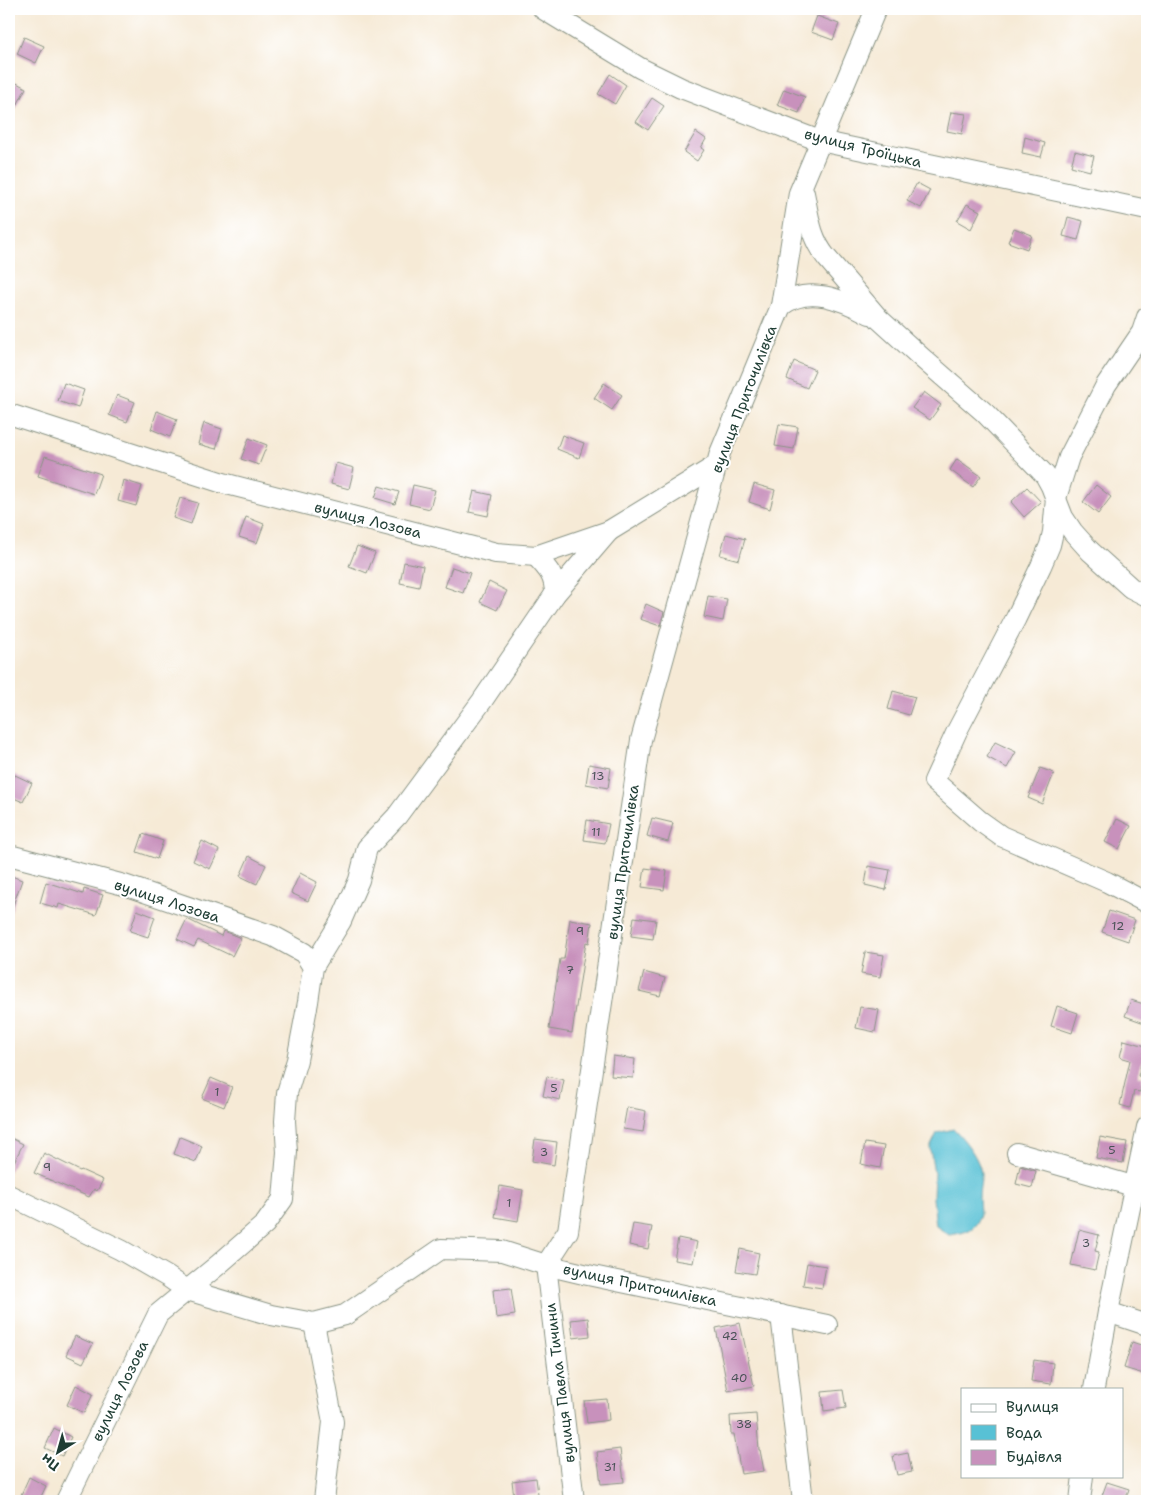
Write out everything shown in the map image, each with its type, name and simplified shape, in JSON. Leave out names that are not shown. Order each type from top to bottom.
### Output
[{"type":"street","name":"вулиця Троїцька","points":[[543,9],[640,68],[681,88],[820,141],[1147,210]]},
{"type":"street","name":"вулиця Приточилівка","points":[[828,1325],[546,1265],[568,1231],[641,740],[720,453],[781,306],[799,193],[876,9]]},
{"type":"street","points":[[802,186],[814,239],[818,247],[880,319],[985,413],[1045,474],[1063,517],[1072,532],[1090,551],[1139,592],[1147,606]]},
{"type":"street","points":[[781,306],[792,298],[816,295],[832,297],[850,303],[880,319]]},
{"type":"street","points":[[1147,317],[1142,332],[1106,385],[1069,457],[1056,498],[1053,532],[1041,566],[957,731],[934,781],[980,821],[1001,836],[1107,882],[1147,903]]},
{"type":"street","name":"вулиця Лозова","points":[[9,414],[223,483],[496,553],[536,556],[609,531],[717,465]]},
{"type":"street","points":[[313,967],[342,921],[359,880],[367,848],[397,816],[477,709],[555,594],[609,531]]},
{"type":"street","points":[[536,556],[549,570],[555,583],[555,594]]},
{"type":"street","name":"вулиця Лозова","points":[[9,855],[124,885],[273,936],[304,953],[313,967],[297,1060],[288,1093],[285,1121],[287,1152],[283,1199],[265,1224],[158,1314],[66,1501]]},
{"type":"street","points":[[1094,1388],[1108,1312],[1141,1188],[1147,1127]]},
{"type":"street","points":[[1017,1153],[1141,1188]]},
{"type":"street","points":[[9,1195],[121,1250],[187,1290],[271,1315],[314,1323],[346,1315],[441,1249],[502,1251],[546,1265]]},
{"type":"street","name":"вулиця Павла Тичини","points":[[546,1265],[574,1501]]},
{"type":"street","points":[[1108,1312],[1147,1325]]},
{"type":"street","points":[[781,1316],[803,1501]]},
{"type":"street","points":[[314,1323],[333,1422],[324,1501]]},
{"type":"street","points":[[1080,1501],[1083,1478]]},
{"type":"water","points":[[954,1129],[971,1150],[980,1169],[980,1213],[976,1224],[969,1230],[949,1235],[936,1226],[933,1198],[934,1173],[930,1148],[937,1133]]},
{"type":"building","points":[[817,16],[839,24],[833,40],[811,32]]},
{"type":"building","points":[[24,37],[44,46],[36,63],[17,54]]},
{"type":"building","points":[[610,74],[626,85],[615,104],[598,94]]},
{"type":"building","points":[[9,79],[26,88],[9,121]]},
{"type":"building","points":[[784,89],[805,97],[799,113],[777,105]]},
{"type":"building","points":[[652,98],[664,106],[648,130],[636,122]]},
{"type":"building","points":[[951,112],[966,114],[962,134],[947,131]]},
{"type":"building","points":[[696,132],[706,139],[701,148],[704,150],[697,161],[684,152]]},
{"type":"building","points":[[1025,137],[1045,143],[1041,157],[1022,153]]},
{"type":"building","points":[[1075,151],[1094,156],[1090,171],[1071,166]]},
{"type":"building","points":[[917,183],[930,190],[921,208],[907,201]]},
{"type":"building","points":[[967,204],[980,211],[971,229],[957,221]]},
{"type":"building","points":[[1068,217],[1083,221],[1078,240],[1063,236]]},
{"type":"building","points":[[1014,228],[1032,235],[1027,249],[1008,242]]},
{"type":"building","points":[[794,361],[815,370],[807,388],[787,379]]},
{"type":"building","points":[[64,383],[84,390],[78,408],[58,401]]},
{"type":"building","points":[[604,383],[622,395],[612,410],[594,398]]},
{"type":"building","points":[[924,392],[941,405],[930,420],[912,408]]},
{"type":"building","points":[[117,395],[135,402],[127,422],[109,415]]},
{"type":"building","points":[[157,411],[177,419],[170,437],[151,429]]},
{"type":"building","points":[[204,423],[222,429],[216,449],[198,444]]},
{"type":"building","points":[[779,424],[798,427],[794,449],[775,446]]},
{"type":"building","points":[[562,435],[584,443],[579,458],[557,449]]},
{"type":"building","points":[[249,438],[267,445],[259,465],[241,459]]},
{"type":"building","points":[[45,456],[101,474],[94,494],[38,476]]},
{"type":"building","points":[[957,459],[981,476],[973,487],[950,470]]},
{"type":"building","points":[[336,463],[354,468],[349,489],[331,484]]},
{"type":"building","points":[[123,480],[142,486],[136,506],[118,501]]},
{"type":"building","points":[[754,484],[775,490],[770,509],[749,502]]},
{"type":"building","points":[[413,485],[435,490],[430,509],[409,504]]},
{"type":"building","points":[[1096,485],[1111,497],[1098,514],[1083,502]]},
{"type":"building","points":[[379,486],[399,492],[395,504],[375,498]]},
{"type":"building","points":[[1027,487],[1041,502],[1024,517],[1011,502]]},
{"type":"building","points":[[474,491],[492,495],[488,516],[469,512]]},
{"type":"building","points":[[180,498],[198,503],[191,524],[173,518]]},
{"type":"building","points":[[246,517],[264,524],[257,543],[239,537]]},
{"type":"building","points":[[726,534],[745,539],[739,560],[720,555]]},
{"type":"building","points":[[357,546],[375,553],[367,573],[349,566]]},
{"type":"building","points":[[404,562],[423,566],[419,587],[400,583]]},
{"type":"building","points":[[452,567],[470,573],[463,593],[445,587]]},
{"type":"building","points":[[489,582],[507,591],[497,610],[480,602]]},
{"type":"building","points":[[708,596],[727,599],[723,621],[704,617]]},
{"type":"building","points":[[646,604],[664,612],[660,626],[640,619]]},
{"type":"building","points":[[893,691],[915,697],[909,715],[888,709]]},
{"type":"building","points":[[995,742],[1016,752],[1007,768],[987,757]]},
{"type":"building","points":[[589,764],[611,768],[608,788],[586,784]]},
{"type":"building","points":[[1040,768],[1054,773],[1042,804],[1028,798]]},
{"type":"building","points":[[15,775],[32,783],[23,802],[9,796],[9,787]]},
{"type":"building","points":[[652,818],[673,823],[668,842],[647,836]]},
{"type":"building","points":[[1117,819],[1131,826],[1119,849],[1105,842]]},
{"type":"building","points":[[587,820],[609,824],[605,843],[584,840]]},
{"type":"building","points":[[143,834],[163,841],[157,859],[137,852]]},
{"type":"building","points":[[202,841],[219,850],[210,869],[193,861]]},
{"type":"building","points":[[249,856],[266,865],[257,884],[240,876]]},
{"type":"building","points":[[868,866],[890,870],[886,890],[865,885]]},
{"type":"building","points":[[645,868],[667,871],[664,890],[642,887]]},
{"type":"building","points":[[300,873],[317,882],[308,901],[291,893]]},
{"type":"building","points":[[9,875],[22,880],[10,914],[9,914]]},
{"type":"building","points":[[46,882],[83,894],[84,889],[103,895],[96,915],[59,904],[58,908],[40,903]]},
{"type":"building","points":[[137,910],[155,917],[148,937],[130,931]]},
{"type":"building","points":[[1109,911],[1135,920],[1128,941],[1102,932]]},
{"type":"building","points":[[634,917],[656,920],[653,939],[631,936]]},
{"type":"building","points":[[187,919],[221,936],[223,931],[241,938],[232,956],[198,940],[194,947],[177,939]]},
{"type":"building","points":[[570,919],[592,923],[589,943],[586,942],[572,1033],[549,1029],[560,959],[564,959]]},
{"type":"building","points":[[865,952],[884,955],[880,977],[861,974]]},
{"type":"building","points":[[644,972],[665,978],[660,996],[639,991]]},
{"type":"building","points":[[1131,1000],[1147,1005],[1147,1024],[1125,1016]]},
{"type":"building","points":[[1057,1006],[1078,1013],[1072,1033],[1051,1026]]},
{"type":"building","points":[[860,1007],[879,1010],[875,1032],[856,1028]]},
{"type":"building","points":[[1124,1040],[1146,1046],[1138,1076],[1143,1077],[1140,1092],[1134,1091],[1130,1108],[1120,1105],[1130,1060],[1120,1057]]},
{"type":"building","points":[[613,1056],[635,1059],[633,1078],[611,1076]]},
{"type":"building","points":[[547,1076],[564,1080],[560,1100],[543,1096]]},
{"type":"building","points":[[211,1078],[232,1087],[224,1107],[202,1098]]},
{"type":"building","points":[[627,1107],[646,1111],[643,1132],[623,1129]]},
{"type":"building","points":[[9,1137],[23,1144],[9,1172]]},
{"type":"building","points":[[180,1137],[202,1146],[196,1162],[174,1154]]},
{"type":"building","points":[[1100,1137],[1127,1142],[1123,1163],[1096,1158]]},
{"type":"building","points":[[535,1139],[557,1142],[554,1165],[532,1161]]},
{"type":"building","points":[[865,1143],[884,1146],[880,1168],[861,1164]]},
{"type":"building","points":[[44,1153],[103,1180],[97,1191],[94,1189],[89,1197],[34,1173]]},
{"type":"building","points":[[1020,1166],[1036,1171],[1032,1188],[1016,1184]]},
{"type":"building","points":[[500,1186],[523,1190],[518,1221],[495,1217]]},
{"type":"building","points":[[633,1224],[652,1227],[648,1249],[629,1245]]},
{"type":"building","points":[[1079,1230],[1099,1235],[1095,1251],[1099,1252],[1095,1270],[1071,1265]]},
{"type":"building","points":[[678,1238],[697,1242],[693,1263],[674,1260]]},
{"type":"building","points":[[740,1249],[759,1253],[755,1274],[736,1271]]},
{"type":"building","points":[[807,1263],[826,1266],[822,1288],[803,1285]]},
{"type":"building","points":[[511,1288],[515,1315],[496,1318],[493,1290]]},
{"type":"building","points":[[588,1318],[590,1336],[573,1338],[571,1320]]},
{"type":"building","points":[[740,1323],[754,1386],[728,1391],[716,1328]]},
{"type":"building","points":[[75,1336],[93,1344],[83,1363],[66,1355]]},
{"type":"building","points":[[1132,1342],[1147,1347],[1147,1375],[1124,1368]]},
{"type":"building","points":[[1034,1360],[1053,1363],[1051,1384],[1031,1381]]},
{"type":"building","points":[[76,1385],[93,1394],[84,1413],[67,1405]]},
{"type":"building","points":[[843,1390],[846,1408],[824,1411],[822,1392]]},
{"type":"building","points":[[607,1399],[609,1420],[587,1423],[584,1401]]},
{"type":"building","points":[[756,1414],[759,1450],[764,1471],[741,1474],[734,1434],[731,1434],[730,1416]]},
{"type":"building","points":[[54,1428],[71,1437],[62,1456],[45,1448]]},
{"type":"building","points":[[620,1449],[624,1482],[601,1484],[597,1452]]},
{"type":"building","points":[[908,1453],[912,1472],[897,1475],[893,1456]]},
{"type":"building","points":[[29,1477],[46,1486],[39,1501],[30,1501],[20,1497]]},
{"type":"building","points":[[536,1478],[538,1494],[514,1497],[512,1481]]},
{"type":"building","points":[[1107,1482],[1129,1489],[1125,1501],[1100,1501]]}]
